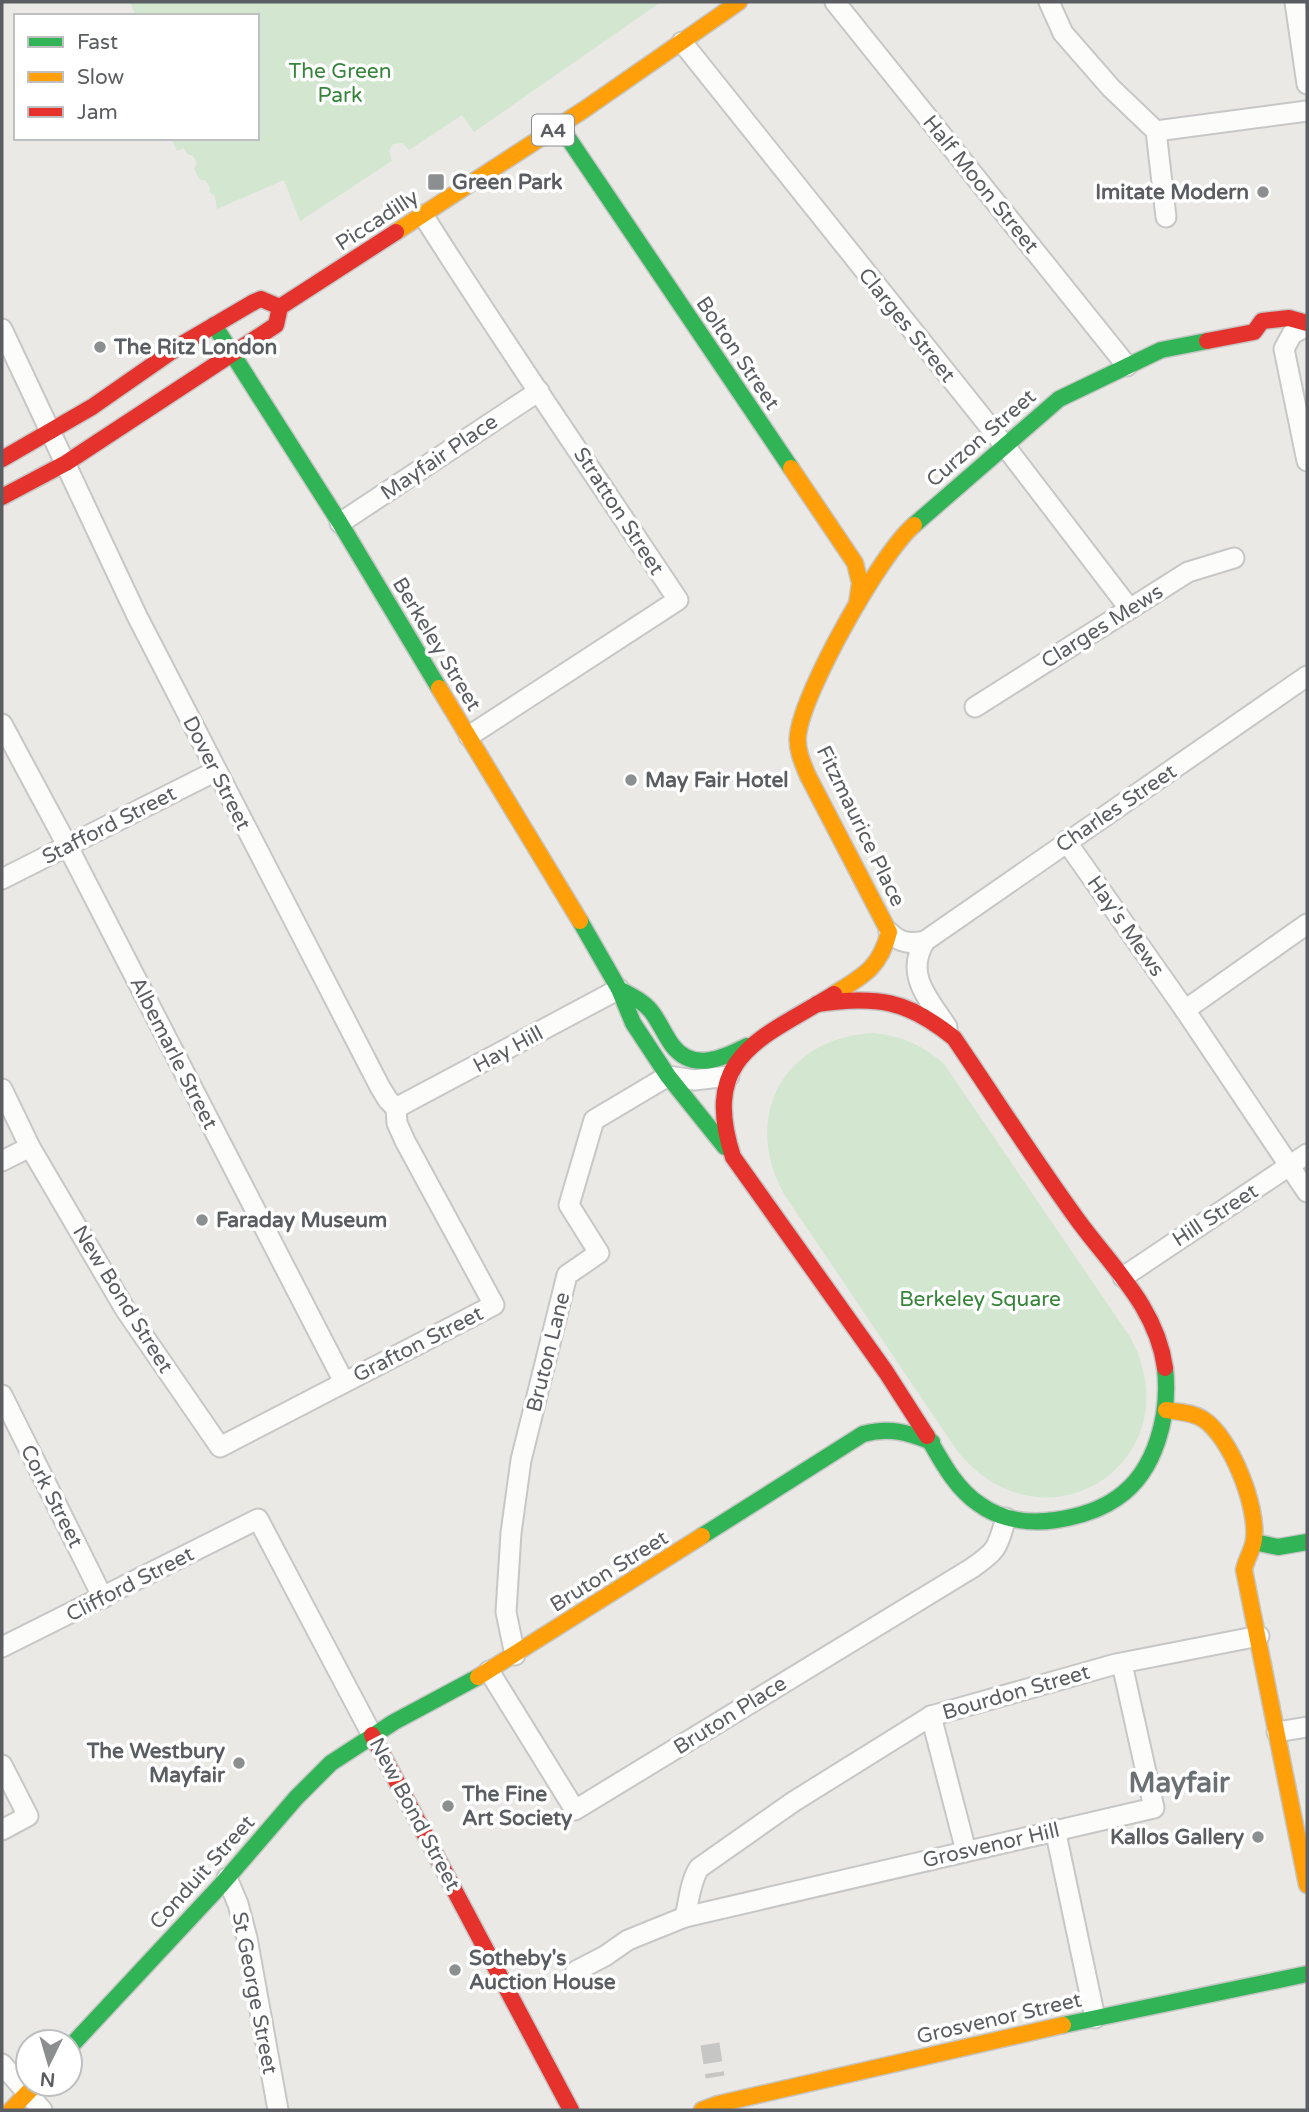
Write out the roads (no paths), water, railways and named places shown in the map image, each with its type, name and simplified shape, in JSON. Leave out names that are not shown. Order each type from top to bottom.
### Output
[{"type":"street","name":"Piccadilly","points":[[2,497],[66,463],[276,325],[280,307],[559,126],[739,2]]},
{"type":"street","name":"Half Moon Street","points":[[835,2],[1127,366]]},
{"type":"street","points":[[1049,2],[1063,33],[1111,88],[1156,131],[1166,217]]},
{"type":"street","points":[[1295,2],[1307,84]]},
{"type":"street","name":"Clarges Street","points":[[682,43],[1004,446],[1129,608]]},
{"type":"street","points":[[1156,131],[1307,111]]},
{"type":"street","name":"Bolton Street","points":[[559,126],[855,563],[861,579],[856,609]]},
{"type":"street","name":"Stratton Street","points":[[423,215],[483,310],[678,600],[469,737]]},
{"type":"street","points":[[2,459],[92,407],[214,325],[261,299],[280,307]]},
{"type":"street","name":"Curzon Street","points":[[797,737],[802,715],[856,609],[879,568],[907,531],[1059,398],[1161,350],[1254,332],[1262,321],[1289,318],[1307,324]]},
{"type":"street","points":[[1307,324],[1292,334],[1284,349],[1284,361],[1307,461]]},
{"type":"street","name":"Berkeley Street","points":[[214,325],[340,523],[469,737],[619,989],[633,1023],[668,1076],[733,1157]]},
{"type":"street","name":"Dover Street","points":[[2,329],[137,616],[380,1087],[396,1108]]},
{"type":"street","points":[[1254,332],[1275,348],[1284,361]]},
{"type":"street","name":"Mayfair Place","points":[[340,523],[539,391]]},
{"type":"street","name":"Clarges Mews","points":[[975,707],[1188,572],[1234,558]]},
{"type":"street","name":"Charles Street","points":[[925,941],[1307,676]]},
{"type":"street","name":"Albemarle Street","points":[[2,724],[344,1382]]},
{"type":"street","name":"Fitzmaurice Place","points":[[797,737],[805,769],[889,932]]},
{"type":"street","name":"Stafford Street","points":[[2,879],[216,771]]},
{"type":"street","name":"Hay's Mews","points":[[1066,841],[1185,1010],[1307,1192]]},
{"type":"street","points":[[1185,1010],[1307,924]]},
{"type":"street","points":[[889,932],[905,943],[925,941],[917,957],[917,978],[954,1038],[1085,1231],[1123,1277],[1150,1318],[1160,1339],[1166,1364],[1166,1410],[1157,1444],[1124,1492],[1114,1500],[1075,1517],[1053,1522],[1006,1518],[980,1505],[965,1492],[889,1377],[733,1157],[724,1135],[722,1116],[729,1076],[738,1059],[753,1042],[867,974],[886,947],[889,932]]},
{"type":"street","name":"Berkeley Street","points":[[619,989],[652,1012],[677,1052],[691,1059],[705,1062],[722,1059],[753,1042]]},
{"type":"street","name":"Hay Hill","points":[[396,1108],[619,989]]},
{"type":"street","points":[[817,1004],[857,999],[892,1004],[925,1015],[954,1038]]},
{"type":"street","points":[[668,1076],[694,1080],[729,1076]]},
{"type":"street","name":"Bruton Lane","points":[[515,1655],[506,1612],[511,1533],[522,1460],[567,1275],[599,1253],[569,1205],[594,1120],[668,1076]]},
{"type":"street","name":"New Bond Street","points":[[2,1088],[30,1147],[125,1309],[220,1447]]},
{"type":"street","name":"Grafton Street","points":[[220,1447],[494,1305],[405,1141],[397,1123],[396,1108]]},
{"type":"street","points":[[2,1161],[30,1147]]},
{"type":"street","name":"Hill Street","points":[[1123,1277],[1307,1154]]},
{"type":"street","name":"Bruton Street","points":[[863,1434],[882,1408],[889,1377]]},
{"type":"street","name":"Cork Street","points":[[2,1395],[103,1598]]},
{"type":"street","points":[[1166,1410],[1203,1419],[1220,1438],[1234,1461],[1252,1503],[1254,1542],[1244,1560],[1244,1570],[1307,1885]]},
{"type":"street","name":"Bruton Street","points":[[372,1735],[489,1671],[863,1434],[900,1428],[932,1442]]},
{"type":"street","name":"Bruton Place","points":[[489,1671],[575,1810],[972,1568],[999,1545],[1006,1518]]},
{"type":"street","name":"New Bond Street","points":[[258,1519],[571,2110]]},
{"type":"street","name":"Clifford Street","points":[[2,1647],[258,1519]]},
{"type":"street","points":[[1254,1542],[1278,1547],[1307,1542]]},
{"type":"street","name":"Bourdon Street","points":[[685,1917],[693,1889],[693,1877],[698,1868],[793,1802],[931,1716],[1122,1664],[1259,1636]]},
{"type":"street","name":"Grosvenor Hill","points":[[576,1970],[605,1956],[628,1940],[685,1917],[1154,1808],[1122,1664]]},
{"type":"street","points":[[931,1716],[966,1852]]},
{"type":"street","points":[[1278,1732],[1307,1727]]},
{"type":"street","name":"Conduit Street","points":[[84,2032],[227,1878],[296,1798],[331,1763],[372,1735]]},
{"type":"street","points":[[2,1765],[28,1816],[2,1830]]},
{"type":"street","points":[[1055,1829],[1095,2018]]},
{"type":"street","name":"St George Street","points":[[227,1878],[238,1904],[247,1938],[278,2110]]},
{"type":"street","name":"Grosvenor Street","points":[[702,2110],[718,2104],[1095,2018],[1307,1974]]},
{"type":"tunnel","points":[[710,2044],[715,2077]]},
{"type":"place","name":"Green Park","points":[[436,182]]},
{"type":"place","name":"Imitate Modern","points":[[1263,192]]},
{"type":"place","name":"The Ritz London","points":[[100,347]]},
{"type":"place","name":"May Fair Hotel","points":[[631,780]]},
{"type":"place","name":"Faraday Museum","points":[[202,1220]]},
{"type":"place","name":"The Westbury Mayfair","points":[[239,1763]]},
{"type":"place","name":"The Fine Art Society","points":[[448,1806]]},
{"type":"place","name":"Kallos Gallery","points":[[1258,1837]]},
{"type":"place","name":"Sotheby's Auction House","points":[[455,1970]]},
{"type":"district","name":"Mayfair","points":[[1179,1782]]},
{"type":"park label","name":"The Green Park","points":[[340,83]]},
{"type":"park label","name":"Berkeley Square","points":[[980,1299]]}]
